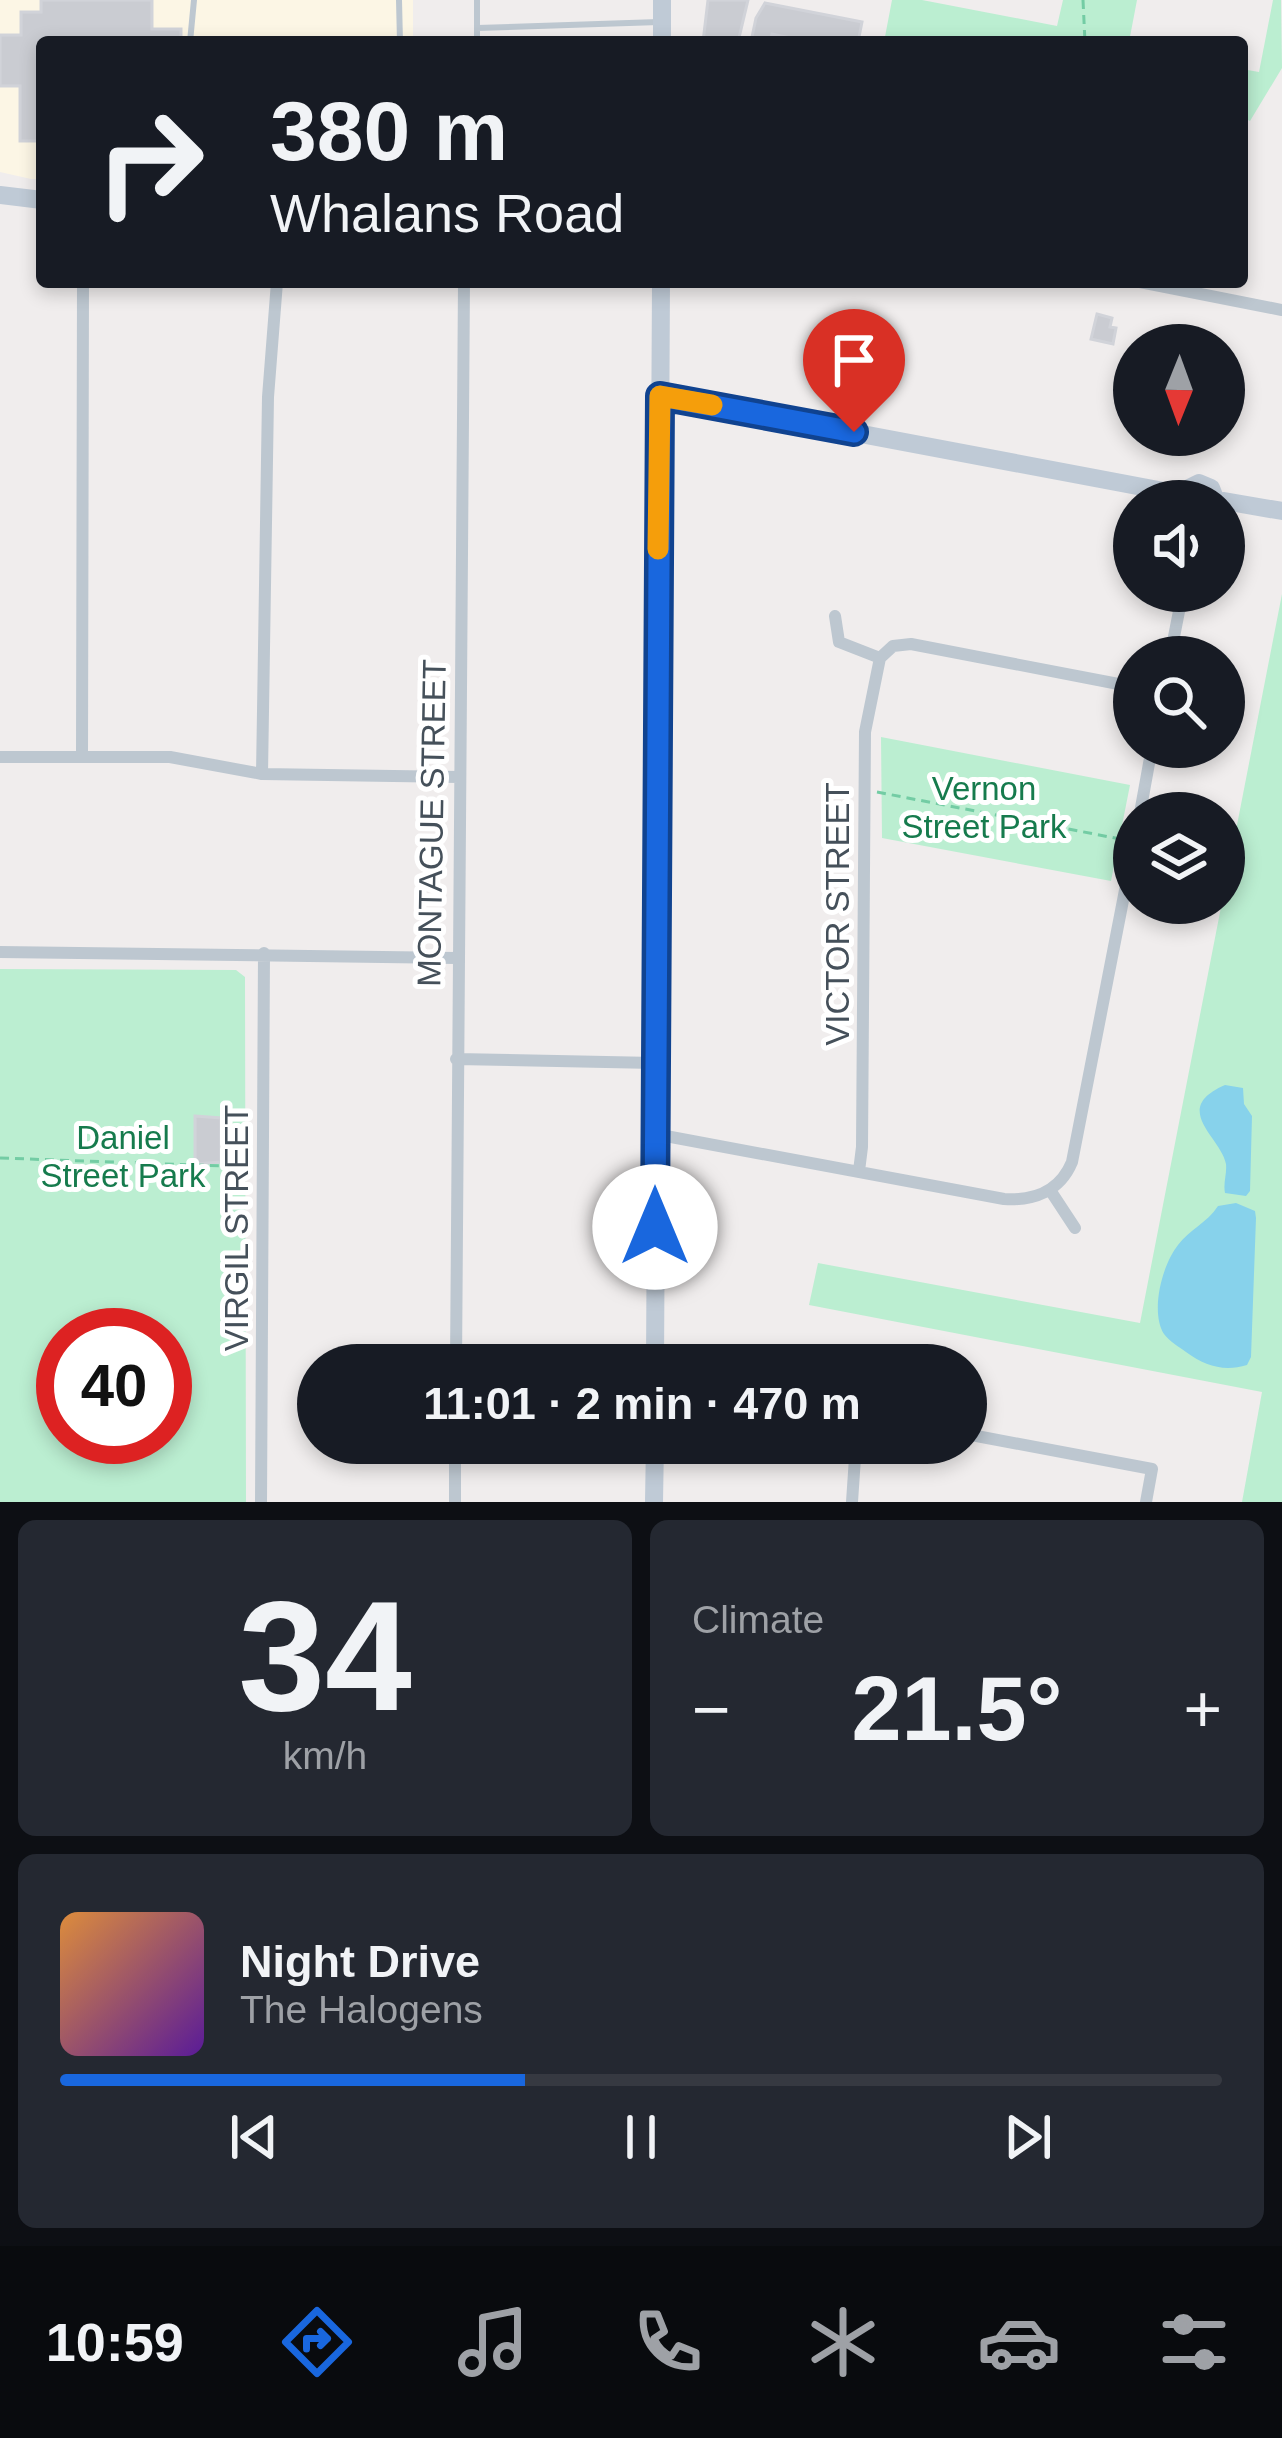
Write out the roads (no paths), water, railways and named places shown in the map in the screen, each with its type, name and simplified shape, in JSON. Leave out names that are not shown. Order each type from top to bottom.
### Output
[{"type":"street","points":[[662,0],[662,32]]},
{"type":"street","points":[[0,196],[36,199]]},
{"type":"street","points":[[82,757],[83,288]]},
{"type":"street","points":[[262,774],[268,397],[277,288]]},
{"type":"street","name":"MONTAGUE STREET","points":[[455,1344],[464,288]]},
{"type":"street","points":[[655,1344],[661,288]]},
{"type":"street","points":[[1170,288],[1282,310]]},
{"type":"street","points":[[660,396],[1113,484]]},
{"type":"street","points":[[1245,506],[1282,512]]},
{"type":"street","points":[[835,616],[839,641],[880,658],[893,646],[911,644],[1113,683]]},
{"type":"street","name":"VICTOR STREET","points":[[859,1171],[865,731],[880,658]]},
{"type":"street","points":[[0,757],[174,758],[262,774],[459,777]]},
{"type":"street","points":[[655,1134],[1004,1199],[1028,1199],[1050,1190],[1072,1162],[1118,924]]},
{"type":"street","points":[[0,952],[456,958]]},
{"type":"street","name":"VIRGIL STREET","points":[[261,1502],[263,953]]},
{"type":"street","points":[[456,1059],[656,1063]]},
{"type":"street","points":[[1050,1190],[1075,1228]]},
{"type":"street","points":[[987,1438],[1152,1469],[1146,1502]]},
{"type":"street","points":[[455,1464],[455,1502]]},
{"type":"street","points":[[654,1502],[655,1464]]},
{"type":"street","points":[[852,1502],[855,1464]]},
{"type":"lane","points":[[191,36],[194,0]]},
{"type":"lane","points":[[399,0],[400,36]]},
{"type":"lane","points":[[477,0],[477,36]]},
{"type":"lane","points":[[477,28],[588,22],[662,32]]},
{"type":"lane","points":[[577,26],[577,36]]},
{"type":"water","points":[[1225,1085],[1243,1088],[1244,1104],[1252,1116],[1250,1191],[1246,1196],[1225,1193],[1226,1164],[1200,1113],[1209,1094]]},
{"type":"water","points":[[1236,1203],[1255,1211],[1256,1218],[1251,1357],[1247,1365],[1223,1368],[1200,1361],[1166,1337],[1158,1301],[1163,1276],[1178,1245],[1218,1206]]},
{"type":"park label","name":"Vernon Street Park","points":[[984,807]]},
{"type":"park label","name":"Daniel Street Park","points":[[123,1156]]}]
